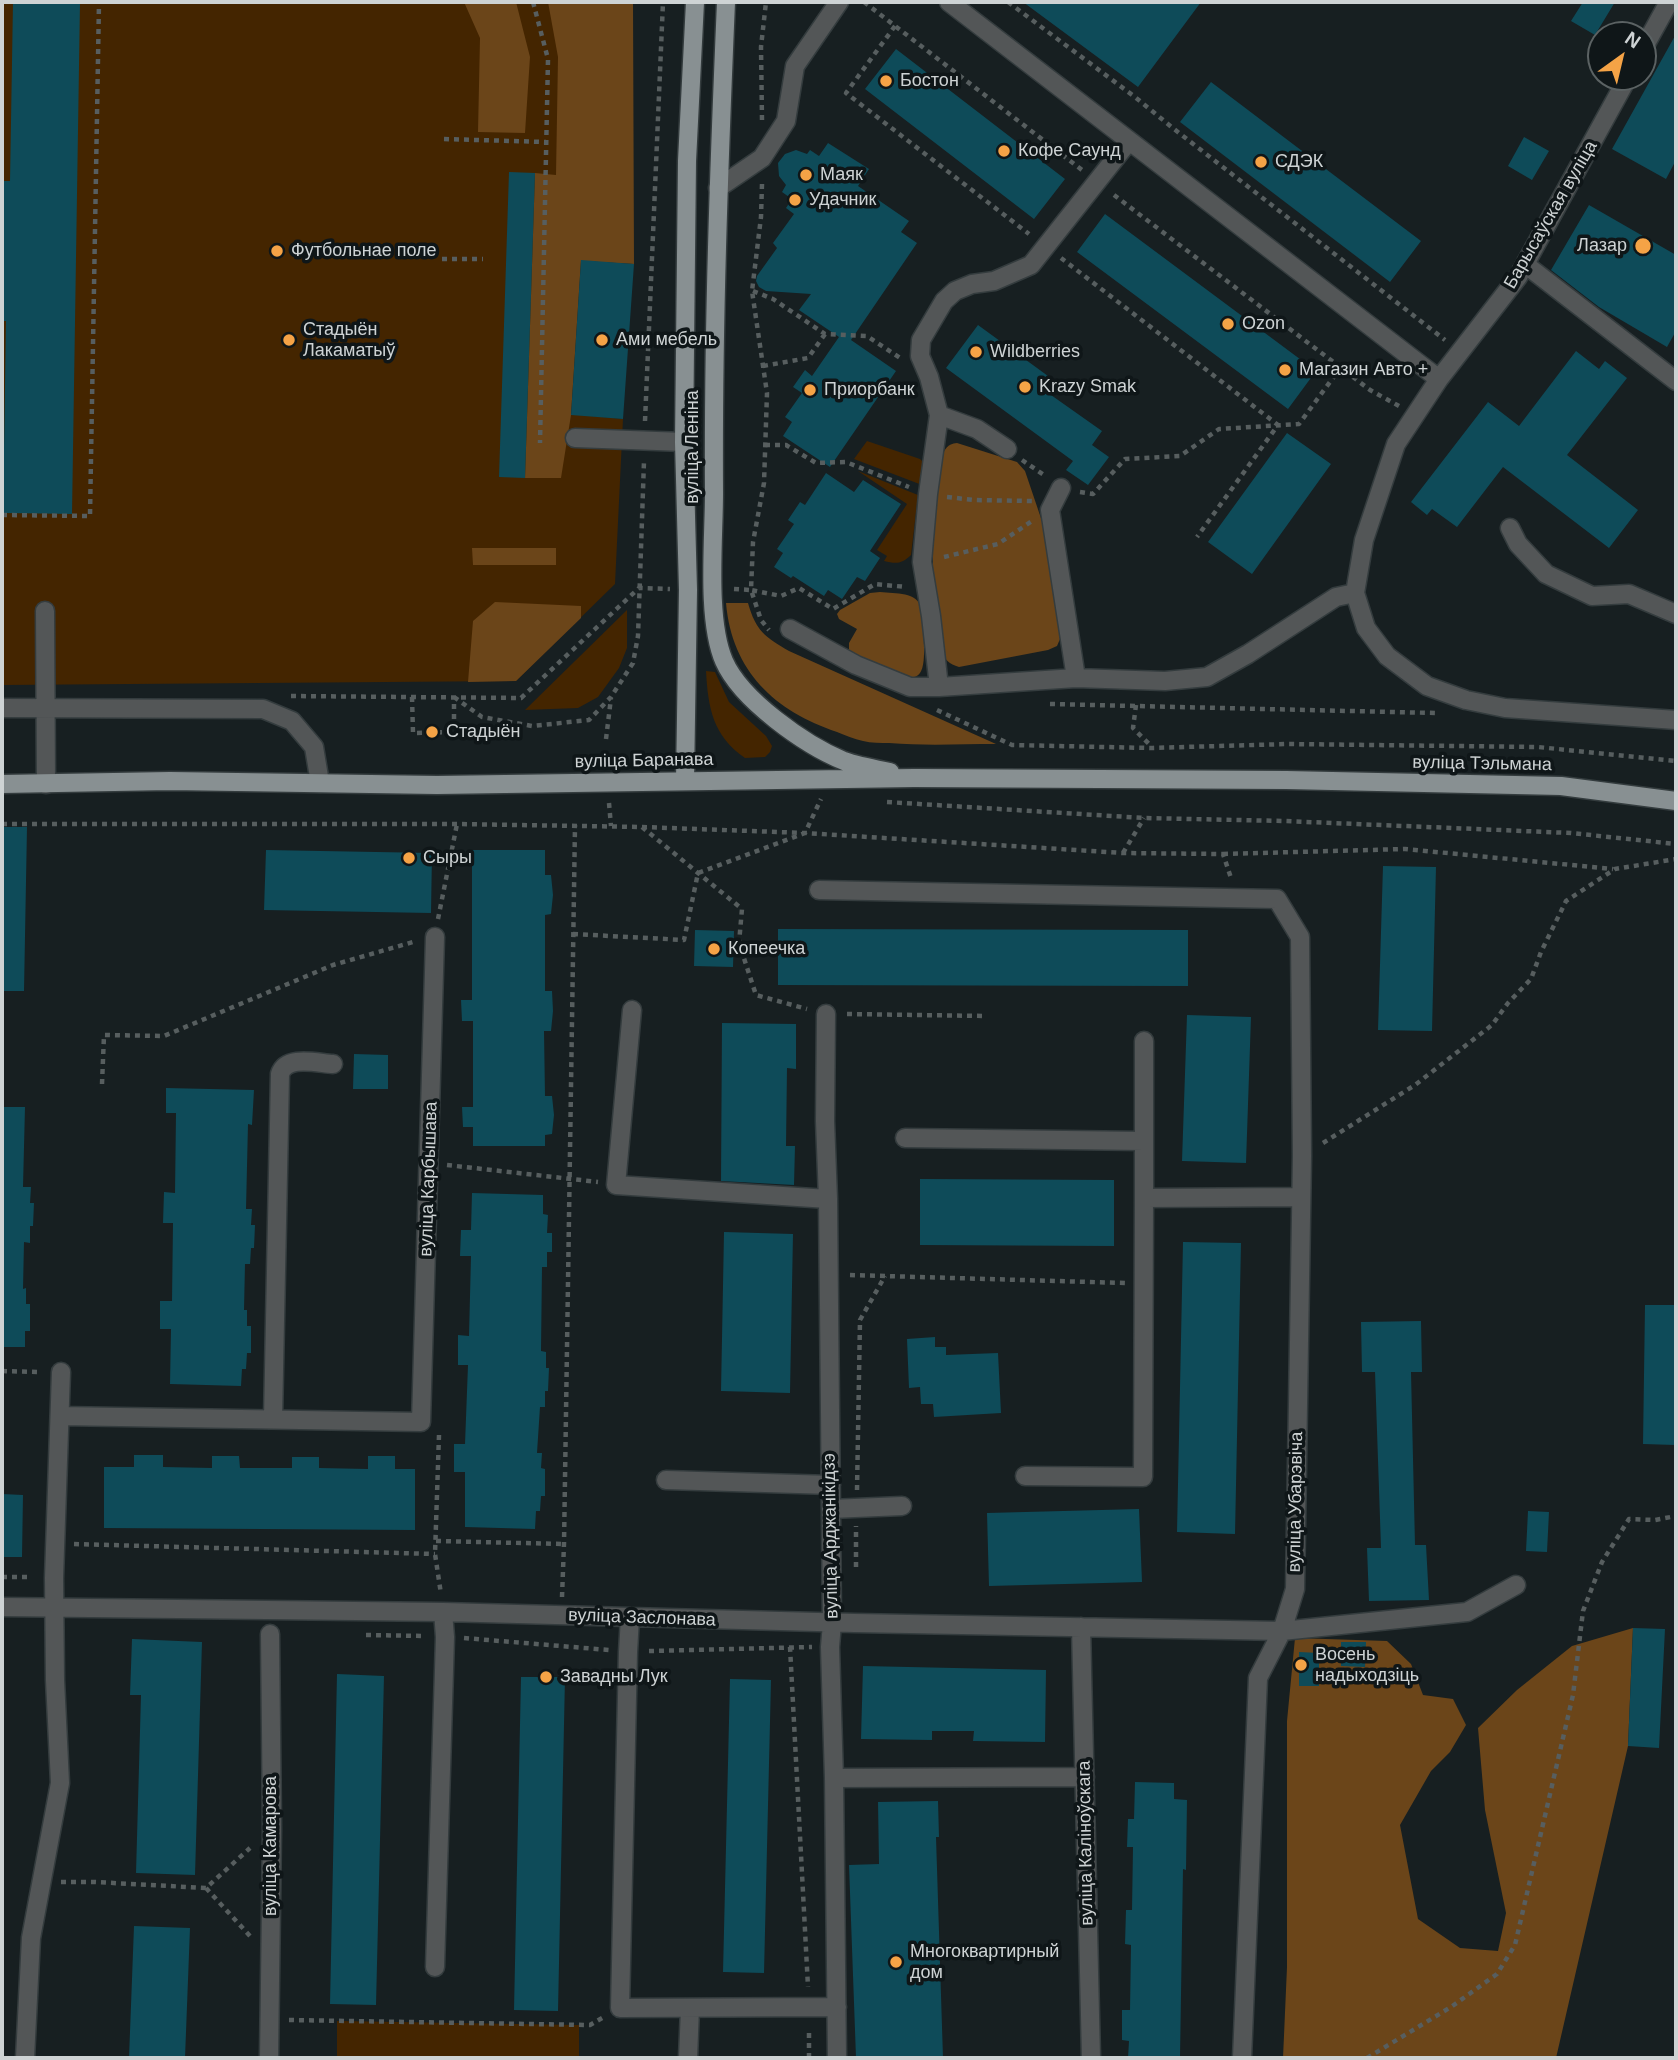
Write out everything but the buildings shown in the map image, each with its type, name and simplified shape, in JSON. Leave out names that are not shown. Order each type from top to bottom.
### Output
[{"type":"main road","name":"вуліца Леніна","points":[[685,782],[688,590],[684,442],[687,161],[695,2]]},
{"type":"main road","name":"вуліца Леніна","points":[[726,2],[713,391],[713,589],[716,629],[724,661],[739,685],[783,726],[808,743],[845,761],[914,778]]},
{"type":"main road","name":"вуліца Баранава","points":[[2,784],[170,781],[437,785],[914,778],[1286,780]]},
{"type":"main road","name":"вуліца Тэльмана","points":[[1286,780],[1561,786],[1676,801]]},
{"type":"street","points":[[718,188],[762,158],[786,121],[795,66],[839,2]]},
{"type":"street","points":[[949,2],[1439,379]]},
{"type":"street","points":[[1657,24],[1669,2]]},
{"type":"street","name":"Барысаўская вуліца","points":[[1355,593],[1364,540],[1396,444],[1439,379],[1518,278],[1620,91]]},
{"type":"street","points":[[939,687],[932,616],[922,562],[939,415],[929,377],[920,356],[921,340],[944,301],[955,290],[994,281],[1031,265],[1129,141]]},
{"type":"street","points":[[1526,265],[1676,381]]},
{"type":"street","points":[[939,415],[977,429],[1007,449]]},
{"type":"street","points":[[575,438],[684,442]]},
{"type":"street","points":[[1061,488],[1050,509],[1076,678]]},
{"type":"street","points":[[1510,528],[1518,544],[1546,574],[1592,596],[1629,594],[1676,614]]},
{"type":"street","points":[[790,629],[856,665],[909,687],[1076,678],[1166,681],[1207,677],[1336,597],[1355,593],[1366,628],[1387,656],[1427,686],[1453,696],[1505,708],[1676,720]]},
{"type":"street","points":[[45,611],[46,784]]},
{"type":"street","points":[[2,708],[264,709],[292,721],[314,747],[320,783]]},
{"type":"street","points":[[819,890],[1238,898]]},
{"type":"street","name":"вуліца Убарэвіча","points":[[1238,898],[1277,899],[1300,937],[1302,1156],[1295,1589],[1282,1631],[1258,1678],[1242,2058]]},
{"type":"street","name":"вуліца Карбышава","points":[[421,1422],[435,936]]},
{"type":"street","points":[[632,1010],[616,1185],[828,1199]]},
{"type":"street","name":"вуліца Арджанікідзэ","points":[[825,1014],[831,1485],[830,1647],[837,2058]]},
{"type":"street","points":[[1025,1476],[1143,1477],[1144,1041]]},
{"type":"street","points":[[273,1419],[279,1074],[282,1067],[289,1062],[332,1064]]},
{"type":"street","points":[[905,1138],[1144,1141]]},
{"type":"street","points":[[1144,1198],[1300,1197]]},
{"type":"street","points":[[24,2058],[31,1938],[60,1783],[54,1578],[61,1372]]},
{"type":"street","points":[[60,1416],[421,1422]]},
{"type":"street","points":[[666,1480],[831,1485]]},
{"type":"street","points":[[831,1509],[902,1506]]},
{"type":"street","name":"вуліца Заслонава","points":[[2,1607],[443,1612],[832,1623],[1282,1631],[1466,1612],[1516,1585]]},
{"type":"street","points":[[435,1967],[443,1612]]},
{"type":"street","points":[[630,1617],[620,2008],[837,2007]]},
{"type":"street","name":"вуліца Каліноўскага","points":[[1081,1627],[1091,2058]]},
{"type":"street","name":"вуліца Камарова","points":[[270,1634],[270,2058]]},
{"type":"street","points":[[834,1778],[1085,1777]]},
{"type":"street","points":[[688,2058],[690,2008]]},
{"type":"path","points":[[2,515],[90,516],[99,2]]},
{"type":"path","points":[[533,2],[548,60],[540,443]]},
{"type":"path","points":[[454,697],[482,717],[532,726],[589,720],[611,697],[633,663],[638,636],[663,2]]},
{"type":"path","points":[[766,2],[761,47],[761,218],[752,291],[766,393],[765,444],[764,483],[753,542],[751,590],[781,596],[799,588],[832,609],[875,584],[927,588]]},
{"type":"path","points":[[863,2],[1370,390],[1415,415]]},
{"type":"path","points":[[1009,2],[1461,351]]},
{"type":"path","points":[[895,26],[846,93],[1278,425]]},
{"type":"path","points":[[444,139],[546,142]]},
{"type":"path","points":[[442,259],[483,259]]},
{"type":"path","points":[[752,291],[773,299],[825,334],[867,336],[929,377]]},
{"type":"path","points":[[763,366],[808,358],[825,334]]},
{"type":"path","points":[[1007,449],[1061,488],[1093,494],[1125,459],[1180,456],[1219,429],[1299,424],[1341,368]]},
{"type":"path","points":[[1197,537],[1278,425]]},
{"type":"path","points":[[765,444],[786,445],[816,463],[846,461],[928,494],[974,500],[1030,500],[1050,509]]},
{"type":"path","points":[[922,562],[998,544],[1050,509]]},
{"type":"path","points":[[289,696],[521,698],[639,588],[671,589]]},
{"type":"path","points":[[1044,704],[1439,713],[1453,696]]},
{"type":"path","points":[[412,697],[413,733],[454,732],[454,697]]},
{"type":"path","points":[[606,739],[611,697]]},
{"type":"path","points":[[1136,707],[1133,729],[1153,748]]},
{"type":"path","points":[[1288,744],[1538,747],[1676,761]]},
{"type":"path","points":[[808,798],[834,799]]},
{"type":"path","points":[[698,873],[805,833],[821,798]]},
{"type":"path","points":[[609,799],[611,826]]},
{"type":"path","points":[[875,802],[1143,818],[1571,833],[1676,844]]},
{"type":"path","points":[[1123,853],[1143,818]]},
{"type":"path","points":[[2,824],[611,826],[805,833],[1123,853],[1223,855],[1405,849],[1615,869],[1676,859]]},
{"type":"path","points":[[103,1084],[104,1035],[164,1036],[334,965],[435,936],[457,824]]},
{"type":"path","points":[[561,1615],[575,825]]},
{"type":"path","points":[[642,827],[742,909],[739,943],[756,995],[825,1014],[986,1016]]},
{"type":"path","points":[[1223,855],[1238,898]]},
{"type":"path","points":[[1302,1156],[1415,1085],[1492,1025],[1531,979],[1566,901],[1615,869]]},
{"type":"path","points":[[573,934],[684,940],[698,873]]},
{"type":"path","points":[[430,1163],[616,1185]]},
{"type":"path","points":[[828,1274],[1144,1284]]},
{"type":"path","points":[[856,1573],[860,1320],[885,1276]]},
{"type":"path","points":[[2,1371],[61,1372]]},
{"type":"path","points":[[421,1422],[439,1424],[435,1554],[443,1612]]},
{"type":"path","points":[[1367,2058],[1451,2007],[1497,1974],[1515,1945],[1573,1695],[1583,1611],[1602,1562],[1629,1519],[1655,1520],[1676,1516]]},
{"type":"path","points":[[436,1541],[564,1544]]},
{"type":"path","points":[[55,1543],[435,1554]]},
{"type":"path","points":[[2,1577],[54,1578]]},
{"type":"path","points":[[364,1635],[444,1637],[628,1652],[830,1647]]},
{"type":"path","points":[[789,1647],[809,2007],[808,2058]]},
{"type":"path","points":[[206,1888],[272,1829]]},
{"type":"path","points":[[41,1883],[95,1882],[206,1888],[270,1959]]},
{"type":"path","points":[[271,2020],[590,2025],[620,2008]]},
{"type":"shaded area","name":"Стадыён Лакаматыў","points":[[2,2],[633,2],[581,261],[571,414],[623,419],[615,584],[516,681],[2,685]]},
{"type":"shaded area","points":[[464,2],[516,2],[530,57],[525,133],[478,132],[480,38]]},
{"type":"shaded area","points":[[548,2],[633,2],[634,264],[581,261],[571,415],[561,478],[525,478],[535,173],[556,175],[558,57]]},
{"type":"shaded area","points":[[867,441],[920,459],[924,463],[922,485],[854,459]]},
{"type":"shaded area","points":[[957,443],[1017,462],[1025,471],[1046,533],[1060,639],[1057,646],[959,667],[950,663],[941,651],[933,570],[933,526],[941,458],[947,447]]},
{"type":"shaded area","points":[[858,471],[918,495],[911,555],[902,562],[884,561],[887,556],[877,550],[907,504]]},
{"type":"shaded area","points":[[472,548],[556,548],[556,565],[473,565]]},
{"type":"shaded area","points":[[870,593],[911,596],[922,609],[924,661],[920,673],[915,677],[905,679],[849,652],[849,643],[857,629],[839,619],[837,614]]},
{"type":"shaded area","points":[[495,602],[581,606],[581,618],[516,681],[468,682],[473,621]]},
{"type":"shaded area","points":[[726,603],[748,603],[762,632],[789,651],[996,744],[866,742],[794,713],[776,700],[747,669],[730,627]]},
{"type":"shaded area","points":[[627,610],[627,648],[619,668],[598,697],[578,708],[525,710]]},
{"type":"shaded area","points":[[706,671],[715,672],[729,702],[766,736],[772,746],[765,757],[745,758],[719,731],[708,697]]},
{"type":"shaded area","points":[[1633,1628],[1628,1746],[1556,2058],[1283,2058],[1287,1967],[1287,1721],[1295,1638],[1387,1641],[1411,1664],[1423,1695],[1453,1699],[1466,1725],[1450,1752],[1431,1771],[1400,1825],[1418,1919],[1460,1948],[1498,1951],[1506,1913],[1485,1810],[1478,1728],[1517,1690],[1572,1646]]},
{"type":"shaded area","points":[[337,2021],[579,2025],[579,2058],[337,2058]]},
{"type":"place","name":"Бостон","points":[[886,81]]},
{"type":"place","name":"Кофе Саунд","points":[[1004,151]]},
{"type":"place","name":"СДЭК","points":[[1261,162]]},
{"type":"place","name":"Маяк","points":[[806,175]]},
{"type":"place","name":"Удачник","points":[[795,200]]},
{"type":"place","name":"Лазар","points":[[1643,246]]},
{"type":"place","name":"Футбольнае поле","points":[[277,251]]},
{"type":"place","name":"Ozon","points":[[1228,324]]},
{"type":"place","name":"Стадыён Лакаматыў","points":[[289,340]]},
{"type":"place","name":"Ами мебель","points":[[602,340]]},
{"type":"place","name":"Wildberries","points":[[976,352]]},
{"type":"place","name":"Магазин Авто +","points":[[1285,370]]},
{"type":"place","name":"Krazy Smak","points":[[1025,387]]},
{"type":"place","name":"Приорбанк","points":[[810,390]]},
{"type":"place","name":"Стадыён","points":[[432,732]]},
{"type":"place","name":"Сыры","points":[[409,858]]},
{"type":"place","name":"Копеечка","points":[[714,949]]},
{"type":"place","name":"Восень надыходзіць","points":[[1301,1665]]},
{"type":"place","name":"Завадны Лук","points":[[546,1677]]},
{"type":"place","name":"Многоквартирный дом","points":[[896,1962]]}]
